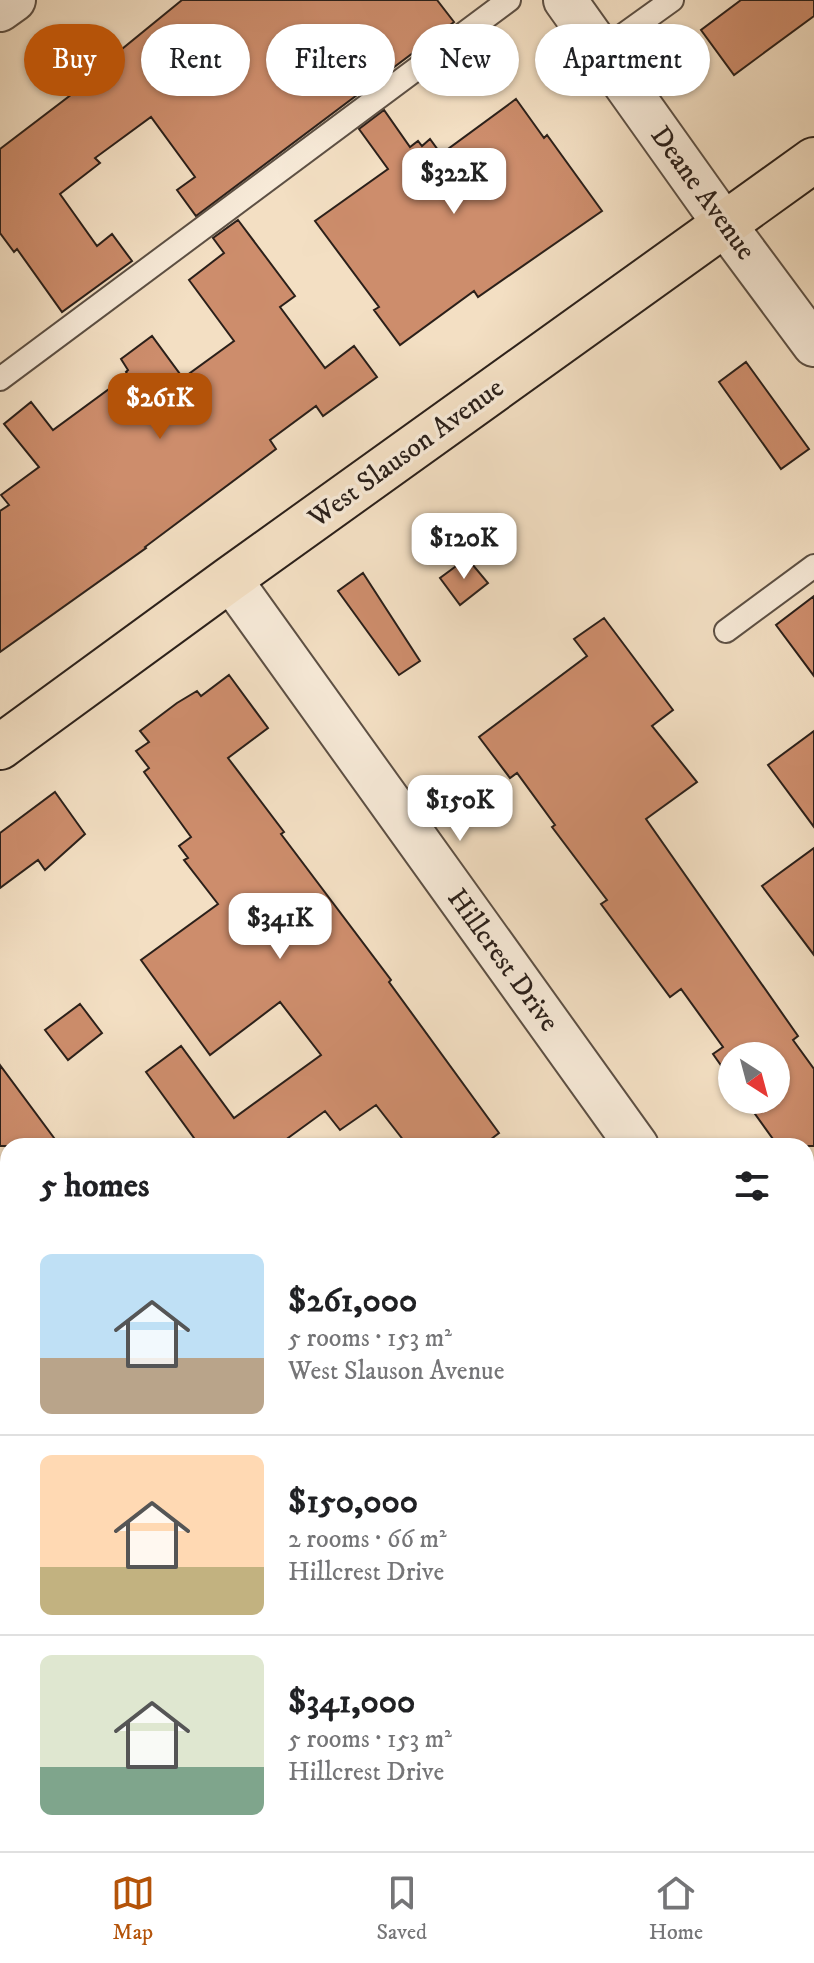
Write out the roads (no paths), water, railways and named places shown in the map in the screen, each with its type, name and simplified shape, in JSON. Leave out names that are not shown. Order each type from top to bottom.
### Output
[{"type":"main road","name":"West Slauson Avenue","points":[[0,747],[814,160]]},
{"type":"street","points":[[0,10],[14,0]]},
{"type":"street","name":"Deane Avenue","points":[[565,0],[582,24]]},
{"type":"street","name":"Deane Avenue","points":[[633,96],[814,345]]},
{"type":"street","name":"Hillcrest Drive","points":[[230,579],[631,1138]]},
{"type":"lane","points":[[0,379],[509,0]]},
{"type":"lane","points":[[639,24],[672,0]]},
{"type":"lane","points":[[726,631],[814,566]]}]
